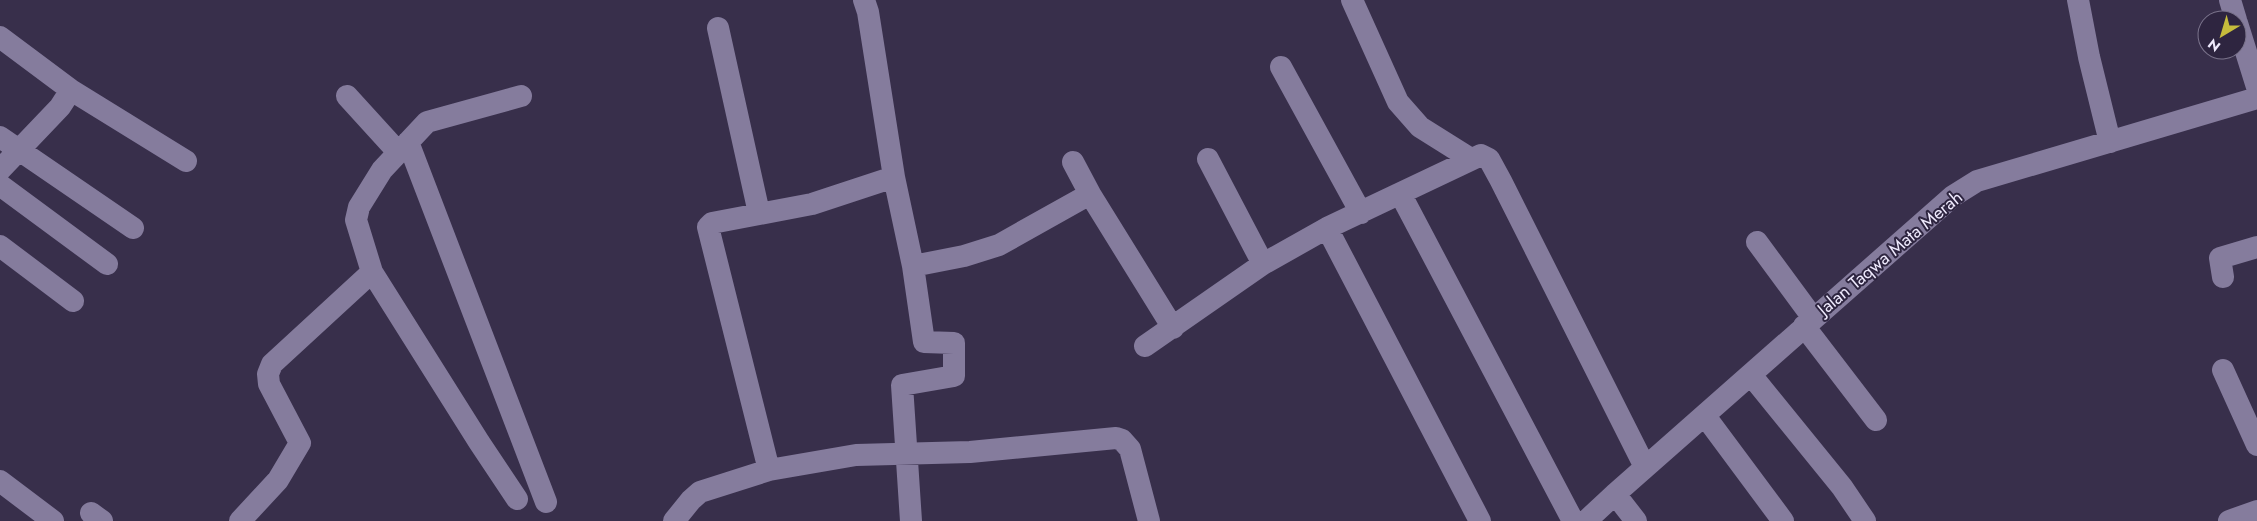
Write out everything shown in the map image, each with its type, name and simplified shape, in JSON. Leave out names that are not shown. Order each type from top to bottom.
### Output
[{"type":"street","points":[[864,0],[868,12],[894,177],[913,266],[924,342],[954,343],[954,376],[902,385],[911,521]]},
{"type":"street","points":[[1352,0],[1398,102],[1420,127],[1471,159]]},
{"type":"street","points":[[2078,0],[2089,57],[2110,142]]},
{"type":"street","points":[[718,28],[759,213]]},
{"type":"street","points":[[0,37],[71,90],[186,161]]},
{"type":"street","points":[[2247,56],[2257,87]]},
{"type":"street","points":[[1281,67],[1361,213]]},
{"type":"street","points":[[0,170],[60,107],[71,90]]},
{"type":"street","points":[[347,96],[403,147],[546,502]]},
{"type":"street","points":[[517,499],[478,442],[372,272],[356,220],[359,207],[370,188],[403,147],[427,122],[521,96]]},
{"type":"street","name":"Jalan Taqwa Mata Merah","points":[[1586,521],[1808,322],[1953,196],[1977,181],[2257,98]]},
{"type":"street","points":[[0,137],[133,228]]},
{"type":"street","points":[[1145,346],[1263,264],[1327,228],[1401,195],[1481,155],[1489,159],[1645,467]]},
{"type":"street","points":[[1208,159],[1263,264]]},
{"type":"street","points":[[1073,162],[1090,194],[1172,328]]},
{"type":"street","points":[[769,470],[708,228],[712,223],[812,204],[894,177]]},
{"type":"street","points":[[0,185],[107,264]]},
{"type":"street","points":[[913,266],[964,256],[999,245],[1090,194]]},
{"type":"street","points":[[1401,195],[1573,521]]},
{"type":"street","points":[[1327,228],[1480,521]]},
{"type":"street","points":[[1757,242],[1808,322],[1876,420]]},
{"type":"street","points":[[0,246],[73,301]]},
{"type":"street","points":[[2223,276],[2220,258],[2257,247]]},
{"type":"street","points":[[240,521],[275,484],[287,468],[300,443],[269,384],[268,374],[272,364],[372,272]]},
{"type":"street","points":[[2222,370],[2257,445]]},
{"type":"street","points":[[1751,375],[1842,486],[1865,521]]},
{"type":"street","points":[[1704,416],[1783,521]]},
{"type":"street","points":[[674,521],[700,492],[769,470],[856,455],[970,452],[1116,438],[1122,440],[1130,448],[1148,521]]},
{"type":"street","points":[[0,481],[53,521]]},
{"type":"street","points":[[1615,494],[1636,521]]},
{"type":"street","points":[[2229,521],[2257,511]]}]
